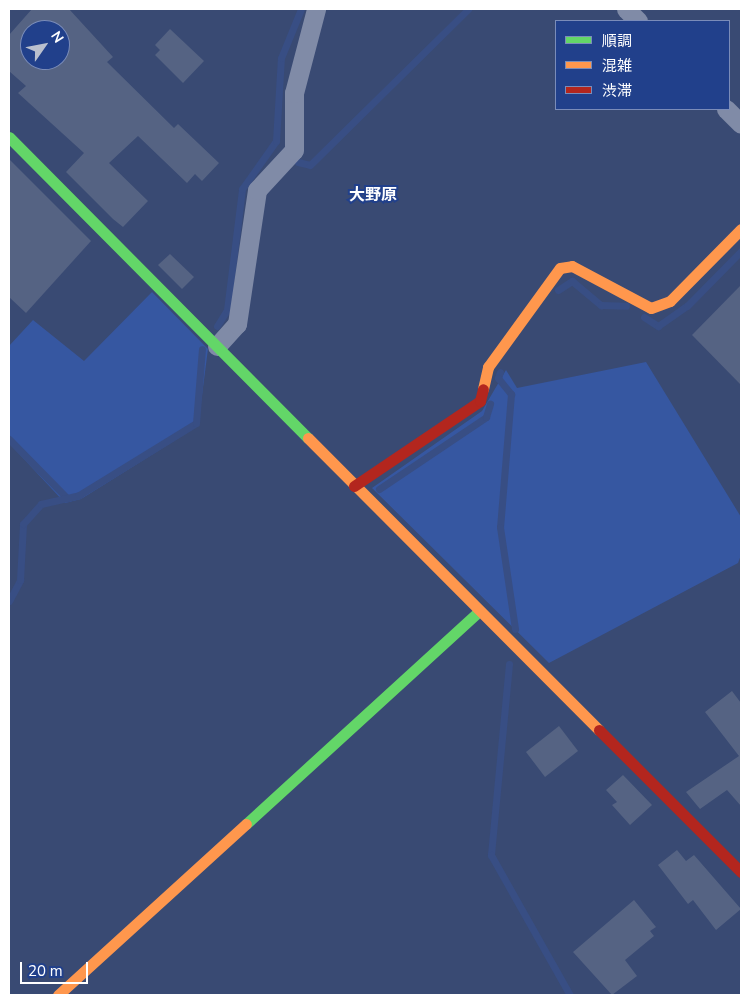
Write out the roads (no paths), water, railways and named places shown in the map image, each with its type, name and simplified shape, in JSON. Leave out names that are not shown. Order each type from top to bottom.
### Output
[{"type":"street","points":[[217,346],[238,324],[257,190],[294,150],[294,93],[316,9]]},
{"type":"street","points":[[626,9],[637,20]]},
{"type":"street","points":[[727,110],[741,124]]},
{"type":"street","points":[[9,137],[478,612],[741,872]]},
{"type":"street","points":[[354,486],[480,401],[488,367],[560,268],[572,266],[651,308],[670,302],[741,229]]},
{"type":"street","points":[[58,995],[478,612]]},
{"type":"waterway","points":[[217,326],[227,310],[242,189],[276,141],[281,58],[301,9]]},
{"type":"waterway","points":[[298,162],[310,165],[468,9]]},
{"type":"waterway","points":[[644,317],[658,326],[687,306],[741,251]]},
{"type":"waterway","points":[[558,290],[572,281],[601,305],[626,306]]},
{"type":"waterway","points":[[9,601],[20,580],[23,524],[41,504],[79,495],[196,423],[202,349]]},
{"type":"waterway","points":[[500,372],[498,378],[511,394],[500,527],[515,629]]},
{"type":"waterway","points":[[379,489],[486,417],[490,404]]},
{"type":"waterway","points":[[9,439],[67,498]]},
{"type":"waterway","points":[[509,664],[491,855],[570,995]]},
{"type":"district","name":"大野原","points":[[373,195]]}]
